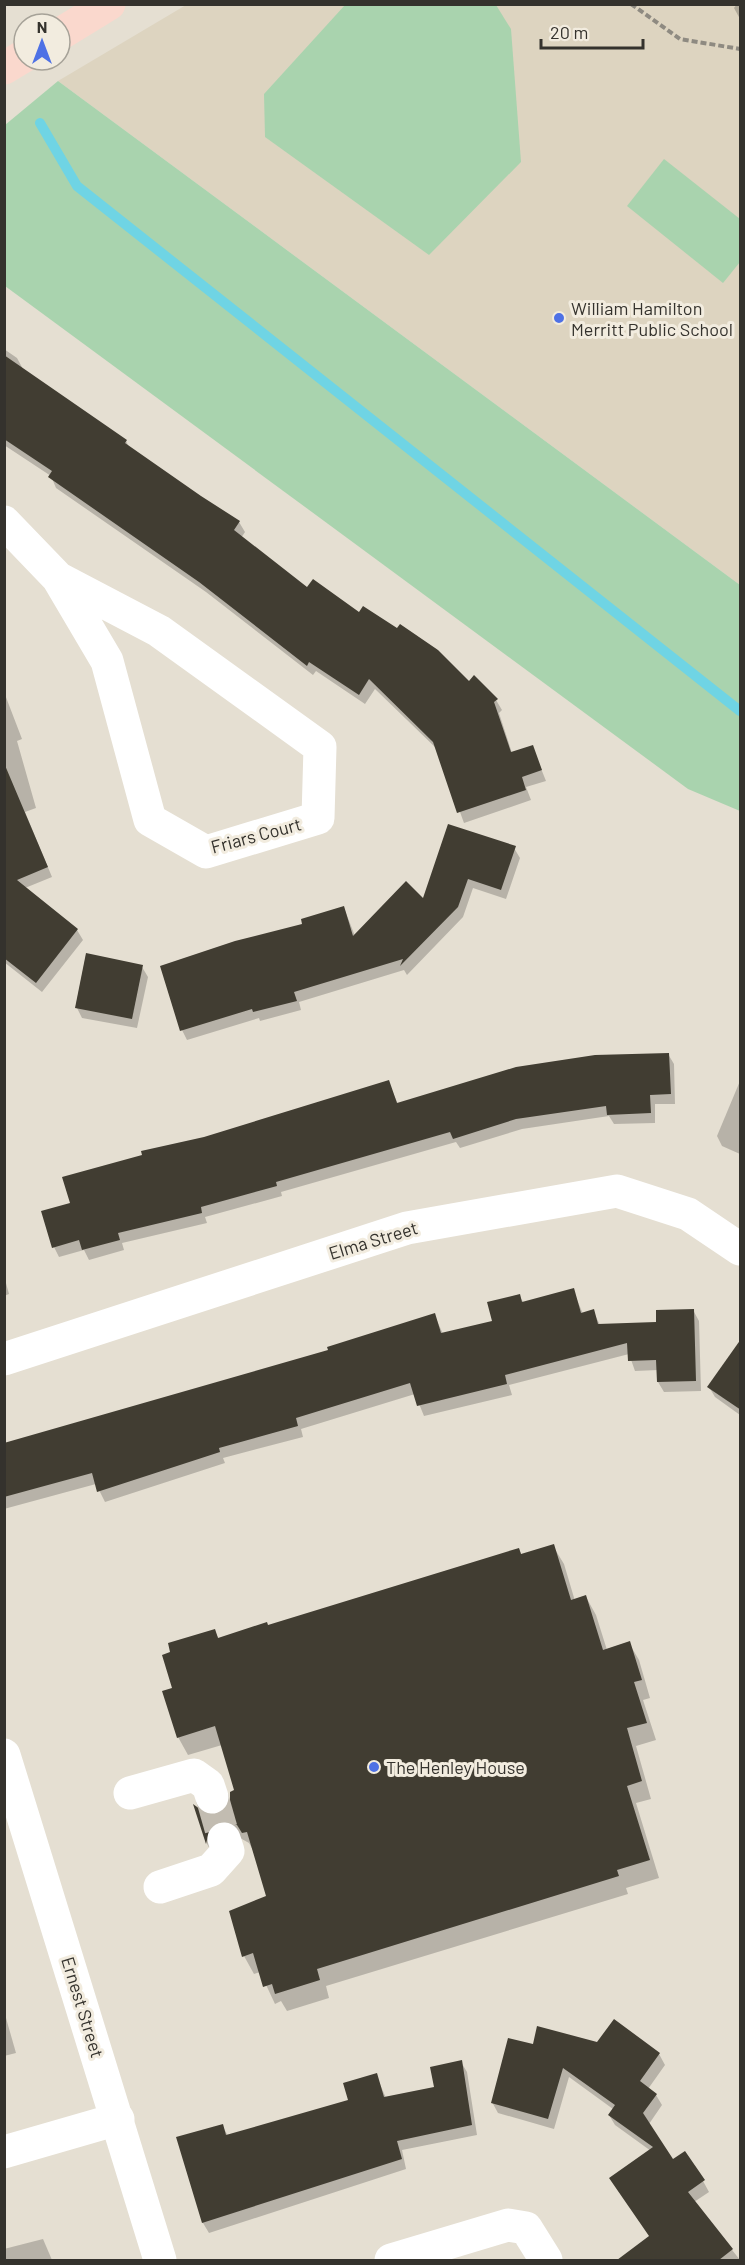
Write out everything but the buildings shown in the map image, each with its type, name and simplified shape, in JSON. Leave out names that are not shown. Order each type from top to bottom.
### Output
[{"type":"main road","points":[[72,27],[109,4]]},
{"type":"street","name":"Friars Court","points":[[4,522],[58,578],[107,661],[150,820],[206,852],[318,818],[320,747],[159,631],[58,578]]},
{"type":"street","name":"Elma Street","points":[[4,1359],[406,1228],[617,1191],[687,1214],[741,1249]]},
{"type":"street","name":"Ernest Street","points":[[4,1755],[160,2260]]},
{"type":"street","points":[[130,1793],[194,1775],[208,1785],[212,1797]]},
{"type":"street","points":[[160,1887],[211,1870],[228,1851],[224,1839]]},
{"type":"street","points":[[4,2152],[118,2119]]},
{"type":"street","points":[[390,2260],[508,2224],[526,2229],[546,2260]]},
{"type":"path","points":[[631,4],[680,39],[741,49]]},
{"type":"shaded area","name":"William Hamilton Merritt Public School","points":[[186,5],[740,5],[740,585],[58,81]]},
{"type":"green space","points":[[345,5],[496,5],[511,29],[521,162],[429,255],[265,137],[264,94]]},
{"type":"green space","points":[[58,81],[740,585],[740,811],[688,789],[5,286],[5,125]]},
{"type":"green space","points":[[664,159],[740,219],[740,262],[723,283],[627,206]]},
{"type":"waterway","points":[[40,123],[77,186],[740,711]]},
{"type":"tunnel","points":[[212,1797],[224,1839]]},
{"type":"place","name":"William Hamilton Merritt Public School","points":[[559,318]]},
{"type":"place","name":"The Henley House","points":[[374,1767]]}]
